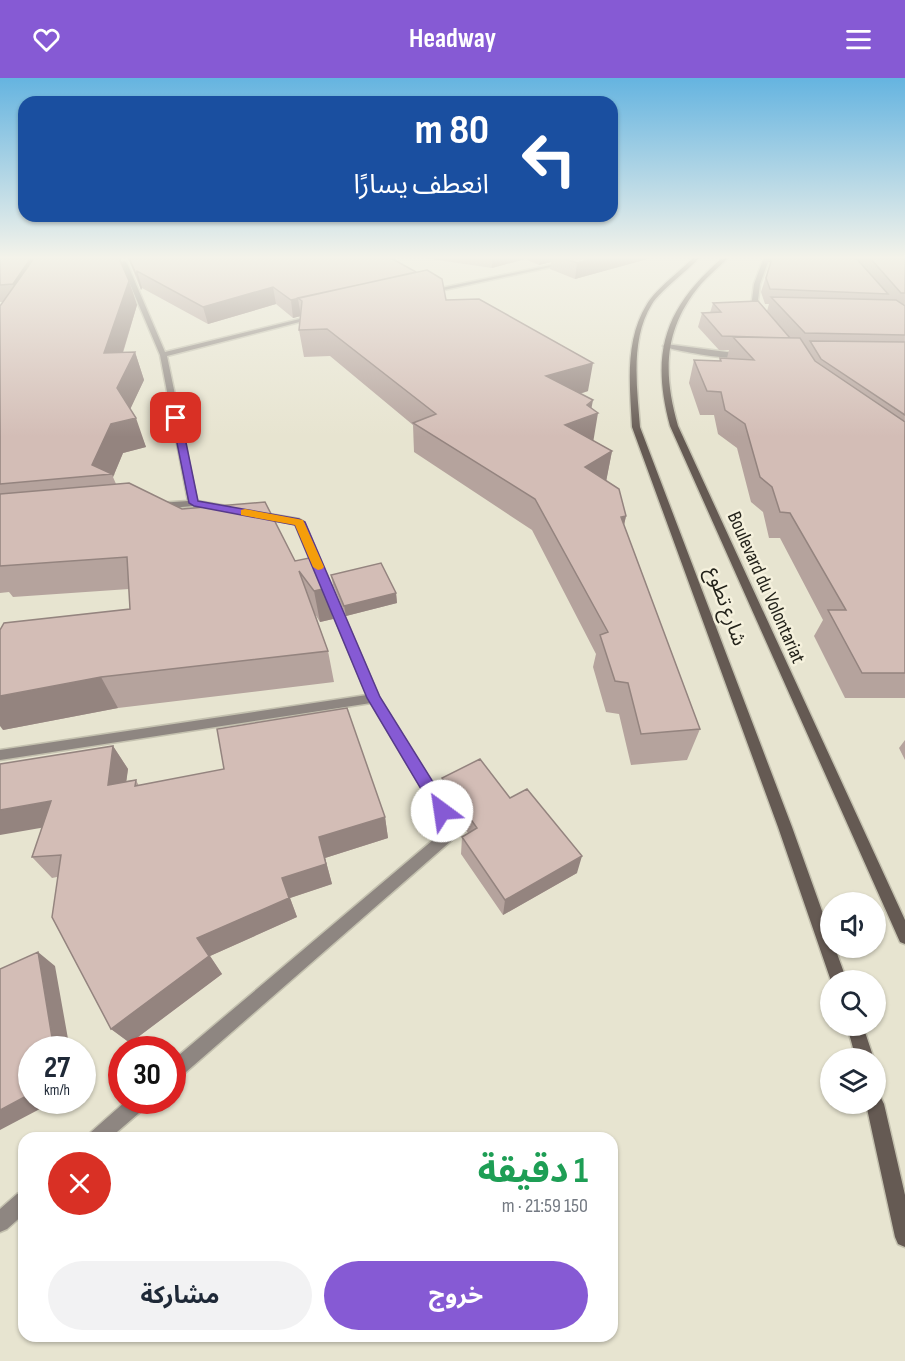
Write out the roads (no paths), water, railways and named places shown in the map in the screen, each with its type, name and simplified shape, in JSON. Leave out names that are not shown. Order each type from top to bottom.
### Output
[{"type":"main road","name":"شارع تطوع","points":[[644,318],[637,334],[633,369],[636,427],[785,827],[835,970]]},
{"type":"main road","name":"Boulevard du Volontariat","points":[[676,318],[664,355],[665,391],[674,426],[905,937]]},
{"type":"main road","points":[[877,1114],[905,1237]]},
{"type":"street","points":[[147,318],[163,355],[194,503]]},
{"type":"street","points":[[163,355],[312,318]]},
{"type":"street","points":[[666,346],[723,355],[754,356]]},
{"type":"street","points":[[148,507],[194,503],[299,522],[374,698],[454,830],[186,1061]]},
{"type":"street","points":[[0,755],[374,698]]},
{"type":"street","points":[[104,1132],[125,1114]]},
{"type":"street","points":[[0,1222],[18,1206]]}]
